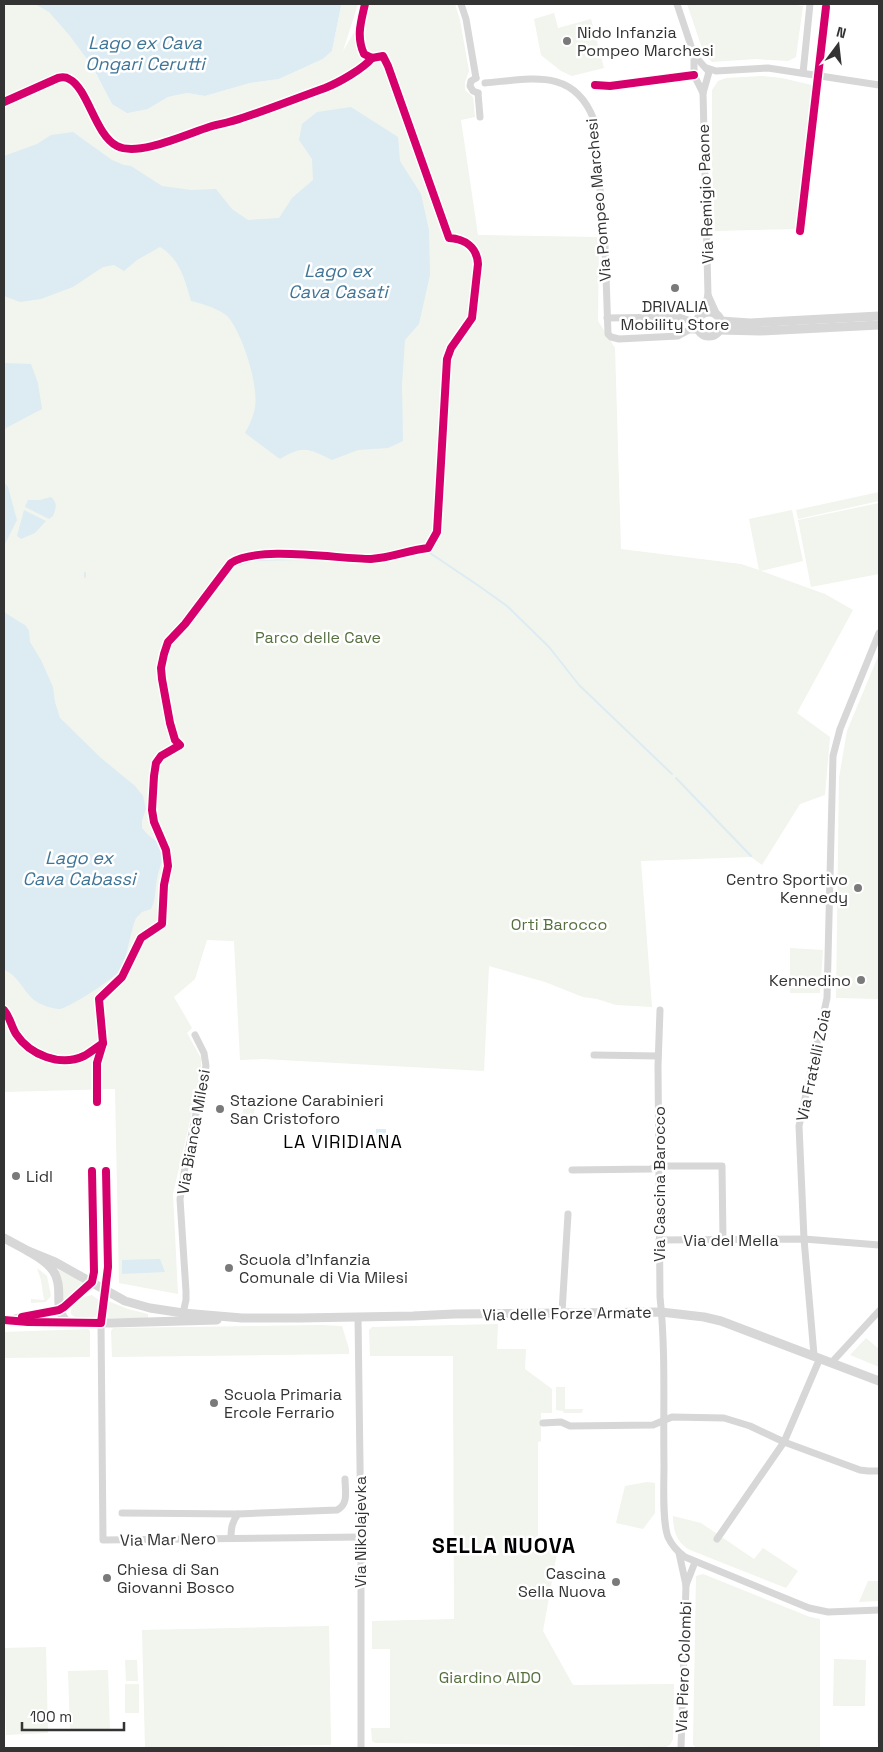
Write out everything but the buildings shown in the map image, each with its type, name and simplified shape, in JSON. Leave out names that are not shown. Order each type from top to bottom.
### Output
[{"type":"street","points":[[461,4],[466,19],[476,78]]},
{"type":"street","points":[[677,4],[694,55],[695,75],[703,93]]},
{"type":"street","points":[[803,73],[810,4]]},
{"type":"street","points":[[694,55],[707,72],[703,93]]},
{"type":"street","points":[[695,75],[699,66],[707,72],[754,68],[803,73],[879,85]]},
{"type":"street","points":[[594,85],[610,86],[695,75],[702,81],[707,72]]},
{"type":"street","points":[[476,78],[482,79],[485,84],[483,90],[478,92],[473,91],[470,86],[471,81],[476,78]]},
{"type":"street","name":"Via Pompeo Marchesi","points":[[485,84],[538,79],[553,80],[574,89],[582,96],[589,107],[594,120],[597,150],[605,246],[608,334],[616,339],[678,336],[700,322]]},
{"type":"street","points":[[478,92],[480,117]]},
{"type":"street","name":"Via Remigio Paone","points":[[700,322],[708,295],[702,121],[703,93]]},
{"type":"street","name":"Via Remigio Paone","points":[[708,295],[719,318]]},
{"type":"street","points":[[700,322],[709,312],[719,318],[750,323],[879,316]]},
{"type":"street","points":[[607,318],[679,317],[700,322]]},
{"type":"street","points":[[700,322],[704,334],[709,336],[719,330],[719,318]]},
{"type":"street","points":[[719,330],[741,332],[879,326]]},
{"type":"street","name":"Via Fratelli Zoia","points":[[817,1357],[804,1239],[799,1126],[827,998],[833,756],[840,730],[879,633]]},
{"type":"street","name":"Via Cascina Barocco","points":[[660,1010],[658,1056],[659,1240],[666,1528],[668,1537],[679,1553]]},
{"type":"street","name":"Via Bianca Milesi","points":[[183,1313],[186,1291],[180,1199],[206,1066],[204,1053],[195,1035]]},
{"type":"street","points":[[594,1055],[658,1056]]},
{"type":"street","points":[[572,1170],[722,1166],[723,1240]]},
{"type":"street","points":[[562,1312],[568,1214]]},
{"type":"street","name":"Via delle Forze Armate","points":[[4,1238],[28,1251],[55,1262],[125,1302],[169,1312],[242,1318],[661,1312],[713,1319],[879,1381]]},
{"type":"street","name":"Via del Mella","points":[[659,1240],[804,1239],[879,1245]]},
{"type":"street","name":"Via delle Forze Armate","points":[[28,1251],[55,1272],[58,1284],[59,1310]]},
{"type":"street","points":[[8,1320],[59,1310],[92,1282]]},
{"type":"street","points":[[101,1322],[105,1290]]},
{"type":"street","points":[[169,1312],[179,1305],[186,1291]]},
{"type":"street","points":[[59,1310],[67,1322]]},
{"type":"street","points":[[832,1362],[879,1311]]},
{"type":"street","points":[[153,1323],[164,1318],[176,1318],[183,1313]]},
{"type":"street","name":"Via Nikolajevka","points":[[358,1316],[361,1748]]},
{"type":"street","name":"Via delle Forze Armate","points":[[8,1320],[28,1322],[153,1323],[242,1318]]},
{"type":"street","name":"Via Mar Nero","points":[[101,1322],[103,1540],[360,1537]]},
{"type":"street","points":[[717,1539],[784,1442],[817,1357]]},
{"type":"street","points":[[544,1423],[561,1422],[570,1426],[653,1425],[672,1417],[724,1418],[750,1426],[784,1442],[860,1470],[879,1470]]},
{"type":"street","points":[[122,1513],[238,1514],[336,1510],[340,1509],[345,1502],[345,1479]]},
{"type":"street","points":[[231,1538],[231,1528],[238,1514]]},
{"type":"street","points":[[679,1553],[695,1562],[809,1608],[828,1612],[879,1610]]},
{"type":"street","name":"Via Piero Colombi","points":[[679,1553],[686,1585],[681,1748]]},
{"type":"street","name":"Via Piero Colombi","points":[[686,1585],[695,1562]]},
{"type":"green space","name":"Parco delle Cave","points":[[36,4],[47,10],[58,20],[90,63],[112,104],[148,109],[168,97],[187,93],[205,96],[250,83],[279,79],[323,59],[332,51],[340,4],[358,4],[343,51],[358,26],[362,4],[455,4],[460,20],[469,71],[465,82],[465,90],[473,97],[475,117],[461,120],[478,235],[599,237],[598,321],[615,348],[621,549],[741,564],[759,570],[749,519],[792,510],[803,561],[761,571],[825,594],[853,610],[797,713],[830,737],[825,795],[800,804],[762,865],[751,857],[641,861],[652,1007],[616,1005],[583,997],[545,982],[489,966],[484,1071],[263,1059],[240,1060],[234,941],[207,940],[195,979],[174,997],[192,1028],[187,1033],[201,1058],[201,1073],[173,1194],[178,1294],[119,1283],[115,1089],[4,1092],[4,6]]},
{"type":"green space","points":[[687,4],[789,4],[803,6],[796,57],[788,61],[756,59],[712,62],[704,54]]},
{"type":"green space","name":"Nido Infanzia Pompeo Marchesi","points":[[554,13],[558,28],[591,19],[604,68],[572,76],[561,71],[541,55],[534,19]]},
{"type":"green space","points":[[762,76],[782,78],[816,86],[798,229],[715,231],[712,168],[712,90],[718,81],[726,78]]},
{"type":"green space","points":[[879,492],[879,501],[798,519],[796,510]]},
{"type":"green space","points":[[879,503],[879,574],[811,587],[798,520]]},
{"type":"green space","name":"Centro Sportivo Kennedy","points":[[879,654],[879,999],[836,998],[839,778],[847,731]]},
{"type":"green space","points":[[790,948],[823,950],[820,993],[790,993]]},
{"type":"green space","points":[[245,1101],[256,1103],[251,1127],[240,1125]]},
{"type":"green space","points":[[37,1268],[47,1276],[51,1296],[46,1302],[31,1303],[31,1299],[44,1300]]},
{"type":"green space","points":[[57,1269],[84,1282],[63,1301]]},
{"type":"green space","points":[[92,1295],[101,1304],[97,1316],[92,1318],[76,1318],[71,1314],[71,1309],[80,1298]]},
{"type":"green space","points":[[108,1301],[148,1314],[148,1318],[105,1318]]},
{"type":"green space","name":"Giardino AIDO","points":[[498,1324],[497,1349],[526,1349],[525,1369],[552,1389],[552,1413],[541,1413],[541,1441],[538,1442],[538,1547],[558,1547],[543,1631],[573,1685],[674,1684],[673,1739],[670,1745],[666,1747],[375,1743],[372,1741],[371,1728],[390,1728],[390,1649],[372,1649],[372,1621],[454,1619],[453,1356],[370,1356],[369,1330],[372,1327]]},
{"type":"green space","points":[[342,1326],[349,1354],[112,1357],[111,1331],[113,1328]]},
{"type":"green space","points":[[88,1329],[90,1331],[90,1357],[4,1358],[4,1332]]},
{"type":"green space","points":[[866,1338],[879,1349],[879,1367],[850,1355]]},
{"type":"green space","points":[[556,1387],[565,1387],[565,1409],[583,1409],[582,1413],[564,1413],[563,1411],[556,1410]]},
{"type":"green space","points":[[647,1482],[655,1483],[655,1513],[643,1529],[616,1523],[625,1486]]},
{"type":"green space","points":[[673,1516],[701,1523],[754,1559],[763,1548],[798,1571],[786,1588],[690,1550],[682,1544],[677,1536]]},
{"type":"green space","points":[[703,1574],[810,1617],[820,1619],[820,1748],[697,1748],[693,1745],[696,1576]]},
{"type":"green space","points":[[868,1581],[879,1581],[879,1601],[859,1602]]},
{"type":"green space","points":[[329,1626],[331,1745],[145,1748],[142,1630]]},
{"type":"green space","points":[[878,1641],[879,1743],[877,1743]]},
{"type":"green space","points":[[46,1647],[48,1733],[6,1735],[4,1648]]},
{"type":"green space","points":[[834,1659],[866,1660],[865,1706],[833,1706]]},
{"type":"green space","points":[[125,1660],[137,1660],[138,1681],[126,1681]]},
{"type":"green space","points":[[108,1670],[110,1730],[70,1730],[68,1671]]},
{"type":"green space","points":[[125,1684],[139,1684],[139,1713],[125,1713]]},
{"type":"water","name":"Lago ex Cava Ongari Cerutti","points":[[35,4],[340,4],[341,6],[332,51],[323,59],[279,79],[250,83],[205,96],[187,93],[168,97],[148,109],[127,113],[112,104],[92,66],[70,36],[49,12]]},
{"type":"water","name":"Lago ex Cava Casati","points":[[351,107],[398,137],[400,161],[421,194],[429,230],[430,275],[419,324],[405,340],[402,384],[403,441],[388,448],[358,450],[332,460],[306,450],[294,452],[280,459],[245,433],[251,421],[256,402],[253,377],[240,337],[229,318],[222,312],[191,301],[184,278],[177,264],[160,247],[137,260],[124,271],[114,265],[103,267],[73,287],[41,299],[20,302],[4,296],[4,156],[37,144],[51,135],[73,132],[112,160],[131,166],[162,186],[191,190],[216,189],[232,209],[248,220],[279,218],[292,198],[313,180],[312,159],[299,140],[302,124],[317,112]]},
{"type":"water","points":[[4,363],[31,364],[38,383],[42,409],[6,428],[4,432]]},
{"type":"water","points":[[4,482],[8,487],[17,520],[5,544],[4,544]]},
{"type":"water","points":[[51,497],[55,501],[56,506],[53,516],[49,519],[25,507],[28,500],[40,500]]},
{"type":"water","points":[[24,510],[46,521],[35,533],[21,539],[17,536]]},
{"type":"water","name":"Lago ex Cava Cabassi","points":[[4,612],[26,626],[29,631],[30,642],[41,660],[53,687],[60,718],[101,758],[135,786],[143,796],[146,809],[142,820],[142,828],[160,844],[162,855],[153,905],[151,909],[142,912],[136,918],[125,960],[120,970],[91,992],[72,1004],[59,1009],[48,1007],[32,999],[18,980],[4,970]]},
{"type":"water","points":[[376,1129],[386,1129],[386,1148],[376,1148]]},
{"type":"water","points":[[160,1259],[165,1272],[122,1274],[122,1260]]},
{"type":"waterway","points":[[385,561],[424,552],[430,553],[507,606],[549,647],[579,685],[672,774]]},
{"type":"waterway","points":[[239,565],[253,560],[307,559]]},
{"type":"waterway","points":[[313,559],[378,562]]},
{"type":"waterway","points":[[676,778],[751,856]]},
{"type":"cycle path","points":[[97,1102],[97,1063],[103,1043],[99,999],[122,977],[141,938],[162,924],[164,885],[168,866],[166,850],[154,822],[152,810],[154,776],[156,763],[161,756],[180,745],[175,740],[170,723],[162,679],[161,668],[168,642],[185,624],[231,563],[243,558],[260,555],[299,554],[371,559],[428,548],[437,532],[447,359],[451,348],[472,318],[478,264],[475,253],[469,245],[460,240],[449,238],[383,56],[372,58],[364,54],[360,35],[365,4]]},
{"type":"cycle path","points":[[800,231],[826,7]]},
{"type":"cycle path","points":[[4,102],[58,78],[67,78],[76,84],[109,140],[117,146],[126,149],[137,149],[150,147],[263,111],[325,88],[363,67],[372,58]]},
{"type":"cycle path","points":[[595,85],[610,86],[694,75]]},
{"type":"cycle path","points":[[4,1010],[16,1034],[22,1041],[29,1048],[46,1057],[65,1060],[75,1059],[84,1056],[103,1043]]},
{"type":"cycle path","points":[[22,1317],[59,1310],[92,1282],[94,1272],[92,1171]]},
{"type":"cycle path","points":[[4,1320],[101,1323],[108,1267],[106,1171]]},
{"type":"place","name":"Nido Infanzia Pompeo Marchesi","points":[[567,41]]},
{"type":"place","name":"DRIVALIA Mobility Store","points":[[675,288]]},
{"type":"place","name":"Centro Sportivo Kennedy","points":[[858,888]]},
{"type":"place","name":"Kennedino","points":[[861,980]]},
{"type":"place","name":"Stazione Carabinieri San Cristoforo","points":[[220,1109]]},
{"type":"place","name":"Lidl","points":[[16,1176]]},
{"type":"place","name":"Scuola d'Infanzia Comunale di Via Milesi","points":[[229,1268]]},
{"type":"place","name":"Scuola Primaria Ercole Ferrario","points":[[214,1403]]},
{"type":"place","name":"Chiesa di San Giovanni Bosco","points":[[107,1578]]},
{"type":"place","name":"Cascina Sella Nuova","points":[[616,1582]]},
{"type":"district","name":"LA VIRIDIANA","points":[[343,1142]]},
{"type":"district","name":"SELLA NUOVA","points":[[504,1546]]},
{"type":"park label","name":"Orti Barocco","points":[[559,924]]}]
